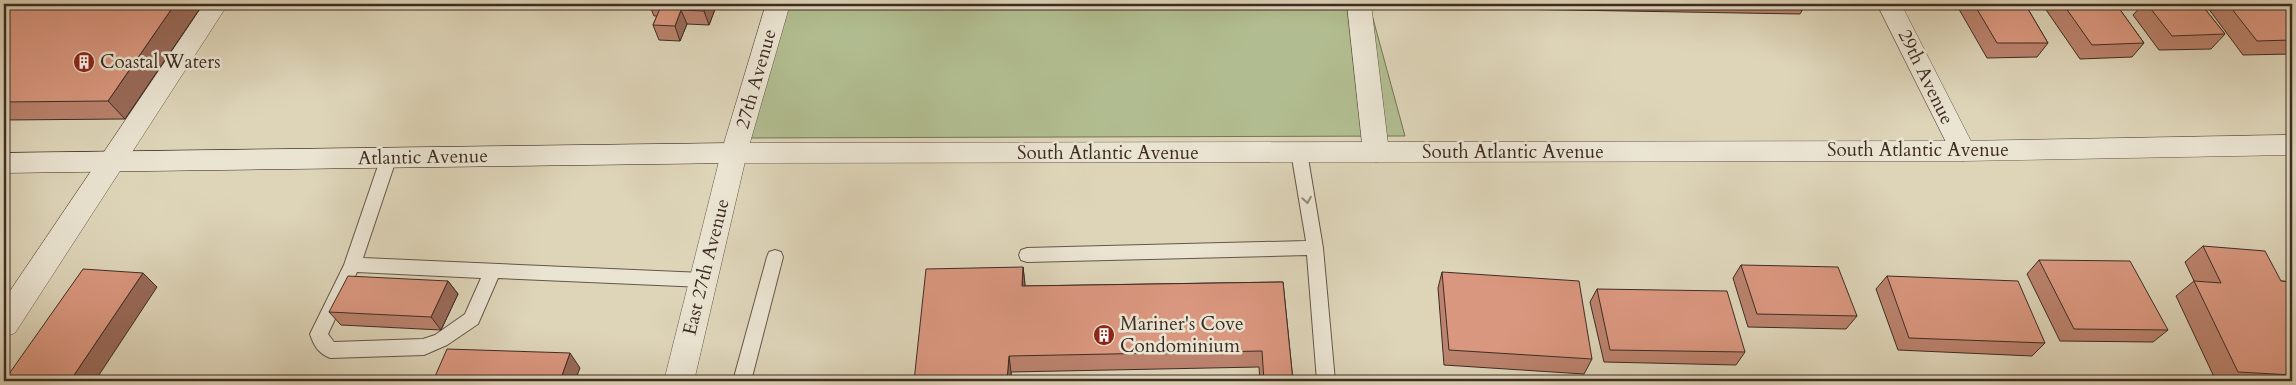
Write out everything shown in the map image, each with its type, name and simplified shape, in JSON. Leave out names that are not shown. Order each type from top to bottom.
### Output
[{"type":"street","points":[[4,324],[216,4]]},
{"type":"street","name":"27th Avenue","points":[[734,154],[778,4]]},
{"type":"street","points":[[1359,4],[1376,152]]},
{"type":"street","name":"29th Avenue","points":[[1889,4],[1963,151]]},
{"type":"street","name":"South Atlantic Avenue","points":[[734,154],[1963,151],[2292,145]]},
{"type":"street","name":"Atlantic Avenue","points":[[113,160],[734,154]]},
{"type":"street","name":"East 27th Avenue","points":[[679,381],[734,154]]},
{"type":"street","points":[[4,163],[113,160]]},
{"type":"lane","points":[[1299,152],[1316,248],[1326,381]]},
{"type":"lane","points":[[389,158],[352,265],[319,334],[322,343],[330,350],[424,347],[441,340],[472,319],[492,271]]},
{"type":"lane","points":[[1028,255],[1316,248]]},
{"type":"lane","points":[[742,381],[775,257]]},
{"type":"lane","points":[[352,265],[703,280]]},
{"type":"green space","points":[[775,4],[1369,4],[1405,136],[745,138]]},
{"type":"building","name":"Coastal Waters","points":[[4,4],[175,4],[108,101],[4,102]]},
{"type":"building","points":[[662,4],[707,4],[704,11],[681,10],[675,26],[653,25]]},
{"type":"building","points":[[1974,4],[2025,4],[2048,43],[1997,43]]},
{"type":"building","points":[[2063,4],[2116,4],[2144,43],[2092,45]]},
{"type":"building","points":[[2147,4],[2201,4],[2225,34],[2172,36]]},
{"type":"building","points":[[2228,4],[2292,4],[2292,40],[2257,41]]},
{"type":"building","points":[[2203,246],[2265,251],[2281,281],[2292,282],[2292,365],[2288,364],[2292,375],[2238,372],[2194,281],[2221,283]]},
{"type":"building","points":[[2039,260],[2130,261],[2168,330],[2074,329]]},
{"type":"building","points":[[1741,265],[1838,267],[1857,316],[1757,314]]},
{"type":"building","name":"Mariner's Cove Condominium","points":[[1023,267],[1022,286],[1283,282],[1293,381],[1264,381],[1262,351],[1009,356],[1007,381],[914,381],[926,269]]},
{"type":"building","points":[[83,269],[143,273],[70,381],[4,381]]},
{"type":"building","points":[[1442,272],[1579,281],[1592,359],[1449,350]]},
{"type":"building","points":[[348,276],[448,281],[431,317],[329,312]]},
{"type":"building","points":[[1887,276],[2018,281],[2045,343],[1909,338]]},
{"type":"building","points":[[1597,289],[1727,291],[1745,352],[1610,350]]},
{"type":"building","points":[[447,349],[570,353],[560,381],[433,381]]},
{"type":"place","name":"Coastal Waters","points":[[84,62]]},
{"type":"place","name":"Mariner's Cove Condominium","points":[[1104,335]]}]
